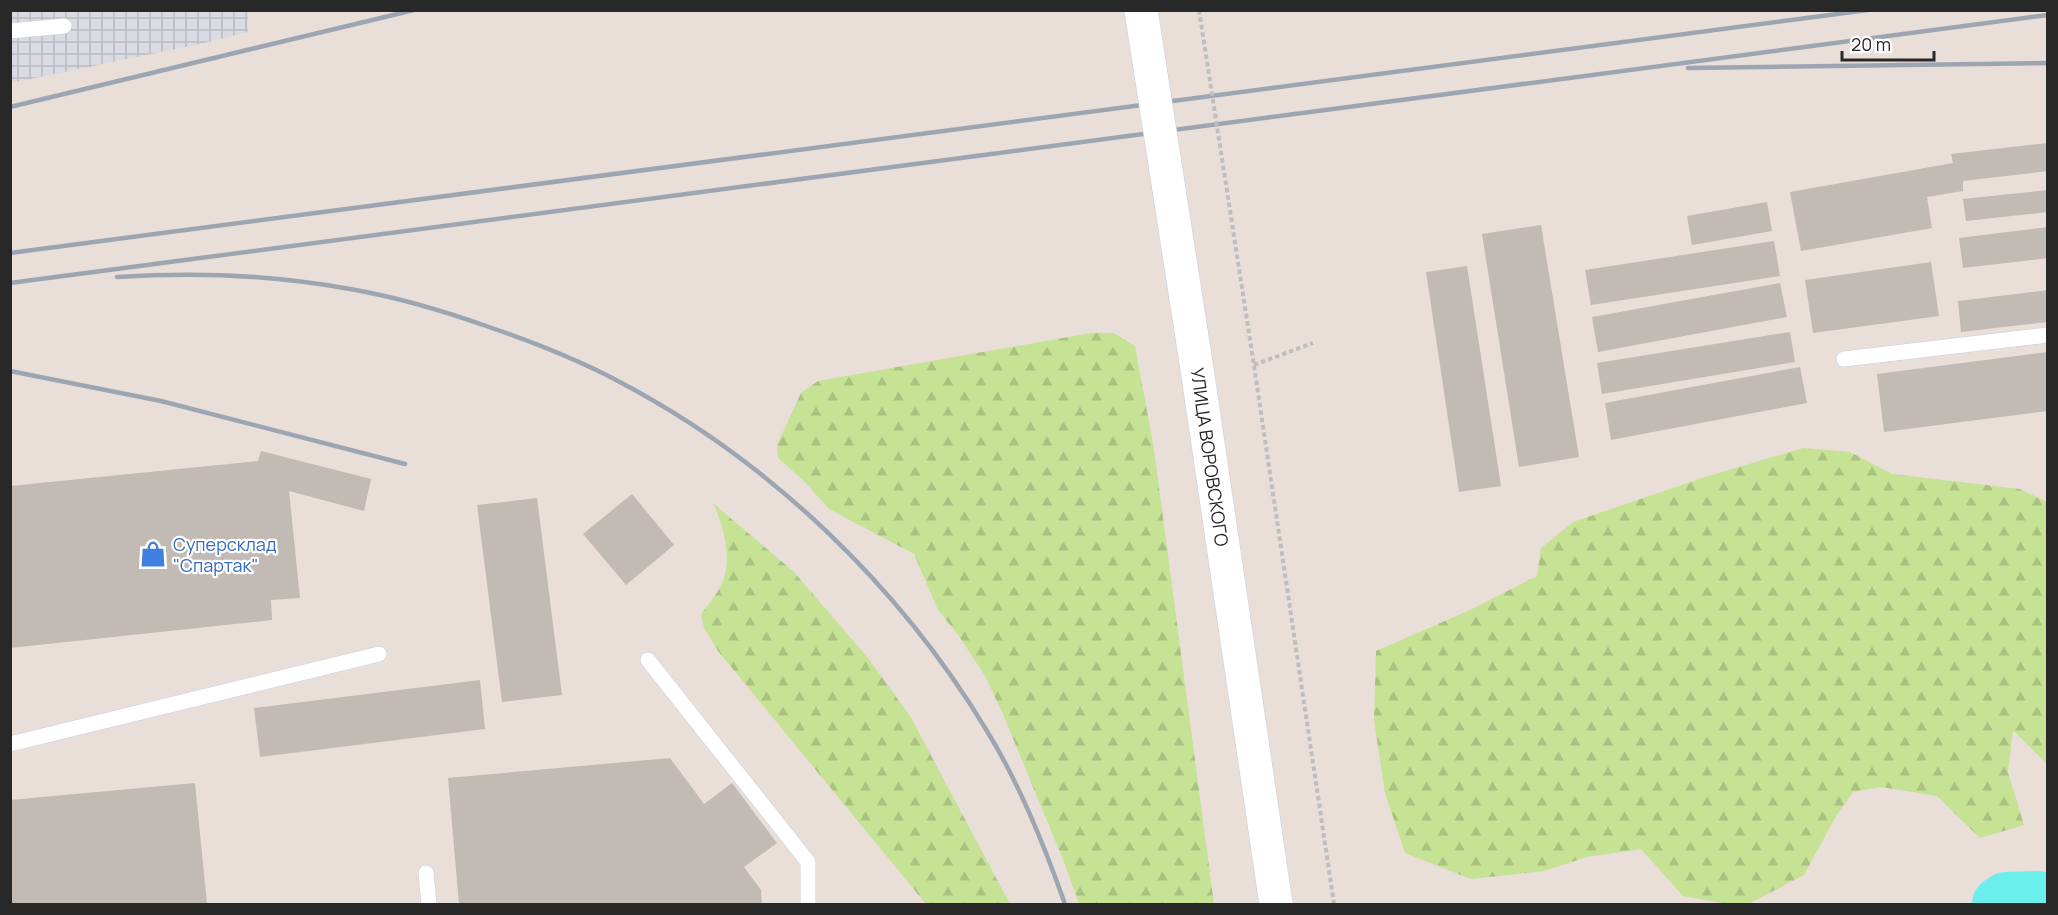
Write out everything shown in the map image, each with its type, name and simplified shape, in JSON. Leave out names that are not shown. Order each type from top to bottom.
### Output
[{"type":"main road","name":"УЛИЦА ВОРОВСКОГО","points":[[1141,10],[1199,380],[1276,904]]},
{"type":"lane","points":[[10,31],[64,26]]},
{"type":"lane","points":[[1844,359],[2048,335]]},
{"type":"lane","points":[[10,744],[379,654]]},
{"type":"lane","points":[[648,660],[808,862],[808,904]]},
{"type":"lane","points":[[426,873],[429,904]]},
{"type":"path","points":[[1199,10],[1334,904]]},
{"type":"path","points":[[1254,365],[1313,343]]},
{"type":"shaded area","points":[[11,11],[248,11],[248,32],[11,83]]},
{"type":"green space","points":[[1091,333],[1114,333],[1135,346],[1154,449],[1214,904],[1079,904],[1003,714],[985,676],[959,636],[938,610],[914,554],[829,509],[803,480],[778,458],[777,445],[801,393],[818,381]]},
{"type":"green space","points":[[1803,448],[1850,452],[1892,474],[2020,489],[2047,502],[2047,764],[2013,730],[2008,772],[2024,825],[1980,838],[1937,796],[1881,787],[1853,792],[1836,816],[1804,875],[1748,904],[1728,904],[1683,896],[1641,849],[1587,857],[1544,871],[1471,879],[1405,853],[1385,793],[1374,720],[1376,651],[1470,610],[1537,576],[1541,548],[1573,522],[1702,478]]},
{"type":"green space","points":[[714,504],[793,571],[868,658],[910,716],[1010,904],[926,904],[718,651],[704,628],[701,614],[720,587],[726,567],[724,535]]},
{"type":"building","points":[[2048,143],[2048,171],[1963,181],[1963,191],[1927,197],[1932,228],[1801,251],[1790,192],[1953,163],[1951,154]]},
{"type":"building","points":[[2048,190],[2048,212],[1966,221],[1963,199]]},
{"type":"building","points":[[1767,202],[1772,231],[1692,245],[1687,216]]},
{"type":"building","points":[[1541,225],[1579,457],[1519,467],[1482,234]]},
{"type":"building","points":[[2048,227],[2048,258],[1963,268],[1959,238]]},
{"type":"building","points":[[1774,241],[1780,276],[1591,305],[1585,270]]},
{"type":"building","points":[[1931,262],[1939,316],[1813,333],[1805,280]]},
{"type":"building","points":[[1467,266],[1501,486],[1459,492],[1426,272]]},
{"type":"building","points":[[1780,283],[1787,317],[1598,352],[1592,317]]},
{"type":"building","points":[[2048,290],[2048,322],[1961,332],[1958,301]]},
{"type":"building","points":[[1790,332],[1795,362],[1602,394],[1597,363]]},
{"type":"building","points":[[2048,352],[2048,411],[1884,432],[1877,374]]},
{"type":"building","points":[[1800,367],[1807,403],[1611,440],[1605,403]]},
{"type":"building","name":"Суперсклад \"Спартак\"","points":[[261,451],[371,479],[364,511],[289,491],[300,598],[271,600],[272,620],[10,648],[10,486],[258,461]]},
{"type":"building","points":[[632,494],[674,545],[626,585],[583,534]]},
{"type":"building","points":[[537,498],[562,695],[502,702],[477,505]]},
{"type":"building","points":[[480,680],[485,729],[260,757],[254,708]]},
{"type":"building","points":[[670,758],[704,804],[732,783],[777,843],[744,867],[761,890],[762,904],[459,904],[448,778]]},
{"type":"building","points":[[195,783],[207,904],[10,904],[10,800]]},
{"type":"waterway","points":[[2000,904],[2006,900],[2038,899],[2048,904]]},
{"type":"railway","points":[[10,107],[414,10]]},
{"type":"railway","points":[[10,253],[1868,10]]},
{"type":"railway","points":[[10,283],[2048,15]]},
{"type":"railway","points":[[1688,68],[2048,63]]},
{"type":"railway","points":[[117,277],[205,275],[263,278],[321,284],[401,300],[469,320],[552,350],[616,380],[672,412],[726,448],[777,487],[826,530],[913,626],[952,677],[999,752],[1030,816],[1065,904]]},
{"type":"railway","points":[[10,371],[161,401],[405,464]]},
{"type":"place","name":"Суперсклад \"Спартак\"","points":[[153,554]]}]
